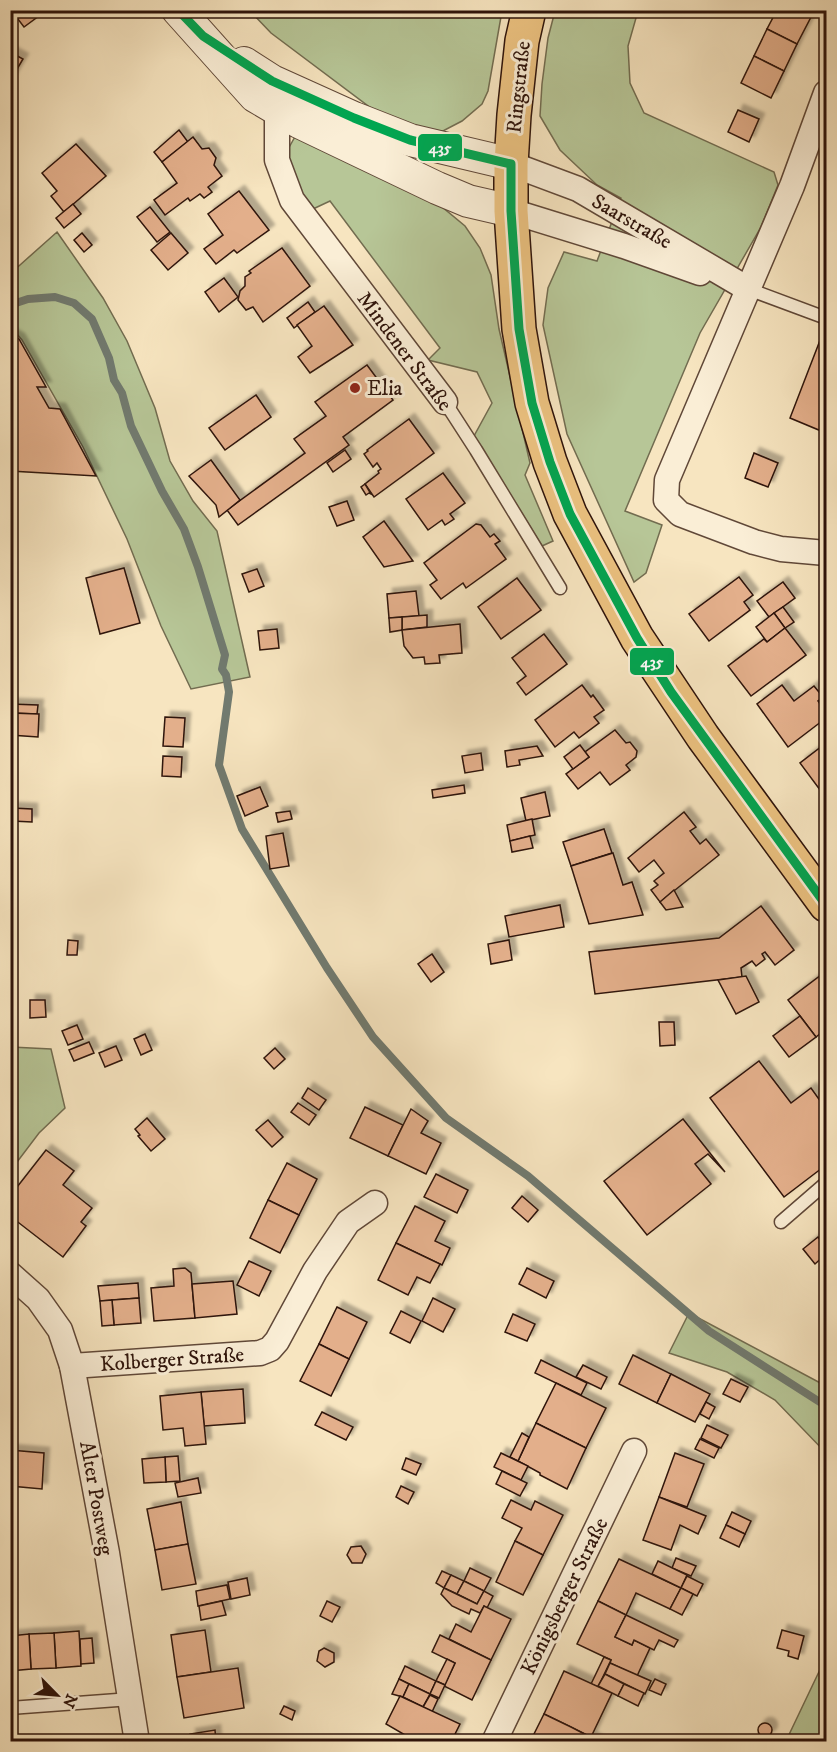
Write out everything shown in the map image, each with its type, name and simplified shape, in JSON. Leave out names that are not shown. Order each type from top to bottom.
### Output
[{"type":"main road","name":"Ringstraße","points":[[511,164],[520,60],[529,10]]},
{"type":"main road","points":[[511,164],[511,211],[518,318],[532,403],[550,462],[570,513],[637,638],[671,692],[826,905]]},
{"type":"street","points":[[178,10],[255,96],[299,122],[436,188],[468,201],[511,211]]},
{"type":"street","points":[[202,36],[272,81],[354,118],[410,140],[511,164]]},
{"type":"street","points":[[826,93],[792,186],[667,480],[666,500],[680,514],[754,542],[782,549],[826,553]]},
{"type":"street","name":"Mindener Straße","points":[[277,109],[278,160],[292,200],[445,402]]},
{"type":"street","name":"Saarstraße","points":[[511,164],[578,189],[748,290]]},
{"type":"street","name":"Saarstraße","points":[[511,211],[624,246],[748,290]]},
{"type":"street","name":"Kolberger Straße","points":[[72,1366],[260,1353],[270,1349],[277,1341],[315,1271],[348,1222],[375,1203]]},
{"type":"street","name":"Alter Postweg","points":[[10,1274],[38,1299],[60,1330],[72,1366],[103,1530],[137,1742]]},
{"type":"street","name":"Königsberger Straße","points":[[494,1742],[634,1450]]},
{"type":"lane","points":[[748,290],[826,318]]},
{"type":"lane","name":"Mindener Straße","points":[[445,402],[560,588]]},
{"type":"lane","points":[[781,1221],[826,1183]]},
{"type":"lane","points":[[10,1708],[131,1699]]},
{"type":"green space","points":[[250,11],[502,11],[488,91],[482,104],[462,121],[441,132],[415,132],[371,108],[271,33]]},
{"type":"green space","points":[[555,11],[638,11],[628,46],[630,83],[644,113],[774,172],[778,185],[761,227],[700,333],[625,511],[662,525],[646,573],[634,582],[567,434],[543,325],[548,288],[564,252],[597,261],[621,198],[597,185],[560,150],[540,116],[548,38]]},
{"type":"green space","points":[[296,135],[442,207],[465,226],[480,248],[491,275],[499,329],[530,463],[525,475],[553,541],[542,546],[474,436],[492,403],[477,372],[428,360],[440,348],[330,201],[313,209],[295,186],[287,151]]},
{"type":"green space","points":[[57,232],[103,298],[127,341],[155,408],[170,461],[193,501],[217,531],[250,677],[191,689],[161,626],[127,539],[83,447],[22,340],[11,327],[11,273]]},
{"type":"green space","points":[[11,1047],[51,1049],[65,1108],[39,1133],[11,1170]]},
{"type":"green space","points":[[689,1313],[826,1386],[826,1453],[775,1400],[727,1372],[669,1353]]},
{"type":"green space","points":[[826,1657],[826,1741],[786,1741]]},
{"type":"building","points":[[11,10],[47,10],[24,27]]},
{"type":"building","points":[[777,10],[797,10],[811,17],[797,44],[767,29]]},
{"type":"building","points":[[797,10],[814,10],[811,17]]},
{"type":"building","points":[[767,29],[797,44],[784,71],[754,56]]},
{"type":"building","points":[[10,52],[23,59],[10,81]]},
{"type":"building","points":[[754,56],[784,71],[771,98],[741,83]]},
{"type":"building","points":[[738,110],[759,119],[749,142],[728,132]]},
{"type":"building","points":[[179,130],[188,142],[162,162],[154,152]]},
{"type":"building","points":[[193,137],[202,149],[209,148],[216,158],[214,165],[222,176],[208,187],[212,192],[204,198],[200,194],[190,201],[188,198],[165,215],[154,200],[177,183],[162,162]]},
{"type":"building","points":[[76,144],[106,176],[64,212],[51,196],[57,191],[42,173]]},
{"type":"building","points":[[239,191],[269,230],[237,253],[234,250],[216,264],[204,249],[223,235],[208,214]]},
{"type":"building","points":[[73,204],[81,214],[64,228],[56,218]]},
{"type":"building","points":[[150,207],[170,232],[157,242],[137,217]]},
{"type":"building","points":[[82,233],[92,245],[84,252],[74,240]]},
{"type":"building","points":[[171,233],[188,253],[168,270],[151,250]]},
{"type":"building","points":[[282,248],[310,286],[263,322],[253,307],[246,310],[238,300],[240,291],[245,286],[245,277],[251,273],[249,271]]},
{"type":"building","points":[[224,278],[238,297],[219,312],[205,292]]},
{"type":"building","points":[[308,302],[315,312],[294,328],[287,318]]},
{"type":"building","points":[[324,306],[353,345],[310,373],[298,357],[312,346],[297,325]]},
{"type":"building","points":[[824,330],[826,330],[826,433],[790,418]]},
{"type":"building","points":[[10,334],[19,339],[46,387],[37,387],[49,408],[60,409],[96,476],[10,471]]},
{"type":"building","points":[[367,365],[393,400],[343,437],[349,445],[238,525],[227,510],[305,453],[294,439],[326,416],[315,402]]},
{"type":"building","points":[[256,395],[271,417],[225,450],[209,428]]},
{"type":"building","points":[[409,419],[434,453],[374,497],[365,484],[381,469],[377,463],[373,467],[364,454]]},
{"type":"building","points":[[345,450],[351,459],[333,472],[327,463]]},
{"type":"building","points":[[754,453],[778,463],[768,487],[745,478]]},
{"type":"building","points":[[211,460],[240,500],[219,517],[216,505],[189,476]]},
{"type":"building","points":[[443,473],[465,503],[450,514],[454,519],[445,525],[442,520],[428,530],[406,499]]},
{"type":"building","points":[[365,484],[371,494],[366,495],[361,487]]},
{"type":"building","points":[[347,501],[354,520],[337,526],[329,507]]},
{"type":"building","points":[[384,521],[413,561],[384,567],[363,537]]},
{"type":"building","points":[[476,524],[481,525],[490,537],[494,534],[500,541],[495,544],[506,559],[466,588],[463,583],[441,599],[430,585],[437,580],[424,563]]},
{"type":"building","points":[[124,568],[140,623],[100,634],[86,578]]},
{"type":"building","points":[[257,569],[264,586],[249,592],[242,574]]},
{"type":"building","points":[[739,577],[753,595],[744,602],[750,610],[709,641],[689,614]]},
{"type":"building","points":[[517,578],[541,610],[501,639],[478,607]]},
{"type":"building","points":[[783,582],[795,598],[769,617],[757,601]]},
{"type":"building","points":[[416,591],[419,616],[389,618],[387,594]]},
{"type":"building","points":[[783,607],[794,622],[785,628],[774,613]]},
{"type":"building","points":[[774,613],[785,628],[767,642],[756,627]]},
{"type":"building","points":[[427,615],[427,627],[402,630],[402,617]]},
{"type":"building","points":[[402,617],[402,630],[390,632],[389,618]]},
{"type":"building","points":[[460,624],[462,653],[439,655],[440,663],[425,664],[424,657],[413,658],[404,646],[402,630]]},
{"type":"building","points":[[785,628],[806,655],[751,696],[728,666],[764,639],[767,642]]},
{"type":"building","points":[[277,629],[279,648],[260,650],[258,631]]},
{"type":"building","points":[[544,634],[567,664],[526,695],[517,683],[526,676],[512,658]]},
{"type":"building","points":[[582,685],[604,710],[594,717],[599,723],[579,738],[574,732],[555,747],[535,720]]},
{"type":"building","points":[[782,685],[794,701],[814,686],[823,697],[818,701],[826,713],[826,718],[788,747],[757,704]]},
{"type":"building","points":[[10,704],[38,705],[37,714],[10,713]]},
{"type":"building","points":[[10,713],[39,714],[38,737],[10,735]]},
{"type":"building","points":[[165,717],[185,718],[183,747],[163,746]]},
{"type":"building","points":[[615,730],[626,743],[630,742],[637,751],[636,757],[626,765],[630,770],[610,785],[600,772],[578,789],[566,774],[589,757],[585,752]]},
{"type":"building","points":[[826,743],[826,798],[800,763]]},
{"type":"building","points":[[580,745],[589,757],[573,769],[564,757]]},
{"type":"building","points":[[537,746],[543,756],[519,760],[520,765],[507,767],[505,751]]},
{"type":"building","points":[[481,753],[483,770],[465,773],[462,756]]},
{"type":"building","points":[[163,756],[182,757],[181,777],[162,776]]},
{"type":"building","points":[[464,785],[465,793],[433,798],[432,790]]},
{"type":"building","points":[[260,787],[268,806],[245,816],[237,796]]},
{"type":"building","points":[[545,792],[550,816],[526,821],[521,798]]},
{"type":"building","points":[[12,808],[32,809],[32,822],[12,821]]},
{"type":"building","points":[[290,811],[292,819],[278,822],[276,813]]},
{"type":"building","points":[[684,812],[696,827],[690,831],[700,844],[706,839],[719,855],[660,902],[651,890],[658,885],[654,881],[664,873],[654,860],[639,872],[628,858]]},
{"type":"building","points":[[532,819],[535,835],[510,841],[507,825]]},
{"type":"building","points":[[604,829],[612,853],[571,866],[563,842]]},
{"type":"building","points":[[283,833],[289,866],[270,869],[266,836]]},
{"type":"building","points":[[530,836],[533,848],[512,852],[510,841]]},
{"type":"building","points":[[613,853],[623,885],[632,882],[643,915],[589,924],[571,866]]},
{"type":"building","points":[[674,890],[683,907],[666,910],[660,902]]},
{"type":"building","points":[[560,905],[564,927],[509,937],[505,916]]},
{"type":"building","points":[[761,906],[794,950],[775,965],[765,952],[762,954],[765,959],[756,966],[752,961],[741,968],[742,977],[595,994],[589,952],[719,938]]},
{"type":"building","points":[[68,940],[78,941],[77,955],[67,955]]},
{"type":"building","points":[[509,940],[512,960],[491,964],[488,944]]},
{"type":"building","points":[[432,954],[444,972],[431,982],[418,964]]},
{"type":"building","points":[[825,972],[826,1029],[816,1037],[788,1000]]},
{"type":"building","points":[[746,976],[759,1002],[736,1014],[718,980]]},
{"type":"building","points":[[30,1000],[45,1000],[46,1017],[30,1018]]},
{"type":"building","points":[[800,1016],[816,1037],[789,1057],[773,1036]]},
{"type":"building","points":[[659,1022],[674,1022],[675,1045],[660,1046]]},
{"type":"building","points":[[77,1025],[83,1039],[68,1045],[62,1031]]},
{"type":"building","points":[[145,1034],[152,1050],[141,1055],[134,1039]]},
{"type":"building","points":[[89,1042],[94,1053],[74,1061],[69,1050]]},
{"type":"building","points":[[116,1046],[122,1060],[105,1067],[99,1053]]},
{"type":"building","points":[[275,1048],[285,1059],[274,1069],[264,1058]]},
{"type":"building","points":[[759,1061],[791,1103],[811,1088],[826,1109],[826,1165],[784,1197],[710,1098]]},
{"type":"building","points":[[308,1088],[326,1100],[319,1110],[302,1098]]},
{"type":"building","points":[[298,1103],[316,1115],[309,1125],[291,1112]]},
{"type":"building","points":[[365,1107],[403,1125],[388,1156],[350,1138]]},
{"type":"building","points":[[411,1109],[428,1121],[421,1133],[441,1143],[426,1174],[388,1156]]},
{"type":"building","points":[[147,1118],[165,1139],[151,1151],[135,1129]]},
{"type":"building","points":[[683,1119],[725,1172],[708,1154],[695,1164],[711,1184],[647,1235],[604,1181]]},
{"type":"building","points":[[268,1120],[283,1137],[272,1147],[256,1130]]},
{"type":"building","points":[[46,1150],[74,1171],[63,1185],[92,1208],[81,1222],[86,1226],[63,1257],[10,1216],[10,1196]]},
{"type":"building","points":[[287,1163],[317,1179],[299,1215],[268,1200]]},
{"type":"building","points":[[436,1174],[468,1190],[457,1213],[424,1197]]},
{"type":"building","points":[[522,1196],[538,1210],[528,1222],[512,1208]]},
{"type":"building","points":[[268,1200],[299,1215],[280,1253],[250,1238]]},
{"type":"building","points":[[415,1206],[445,1221],[435,1241],[450,1248],[442,1265],[396,1243]]},
{"type":"building","points":[[818,1237],[826,1247],[826,1254],[815,1264],[803,1249]]},
{"type":"building","points":[[396,1243],[440,1264],[430,1283],[417,1277],[408,1295],[378,1280]]},
{"type":"building","points":[[249,1261],[271,1271],[259,1296],[237,1285]]},
{"type":"building","points":[[185,1268],[191,1273],[195,1318],[154,1321],[151,1288],[174,1286],[173,1269]]},
{"type":"building","points":[[527,1268],[554,1281],[546,1298],[519,1284]]},
{"type":"building","points":[[233,1281],[237,1314],[195,1318],[192,1284]]},
{"type":"building","points":[[138,1283],[139,1298],[100,1301],[98,1286]]},
{"type":"building","points":[[139,1298],[141,1323],[114,1325],[112,1300]]},
{"type":"building","points":[[433,1298],[455,1309],[443,1332],[422,1321]]},
{"type":"building","points":[[112,1300],[114,1325],[102,1326],[100,1301]]},
{"type":"building","points":[[337,1307],[367,1322],[349,1359],[319,1344]]},
{"type":"building","points":[[401,1311],[421,1321],[410,1343],[390,1333]]},
{"type":"building","points":[[513,1314],[535,1324],[527,1341],[505,1332]]},
{"type":"building","points":[[319,1344],[349,1359],[331,1396],[300,1381]]},
{"type":"building","points":[[633,1355],[671,1374],[657,1403],[619,1384]]},
{"type":"building","points":[[541,1360],[587,1383],[581,1395],[535,1373]]},
{"type":"building","points":[[583,1365],[607,1377],[601,1389],[576,1377]]},
{"type":"building","points":[[671,1374],[710,1394],[695,1422],[657,1403]]},
{"type":"building","points":[[731,1379],[748,1387],[740,1402],[723,1394]]},
{"type":"building","points":[[556,1383],[606,1408],[586,1448],[536,1423]]},
{"type":"building","points":[[243,1389],[245,1423],[204,1426],[201,1392]]},
{"type":"building","points":[[201,1392],[206,1444],[185,1446],[183,1428],[163,1430],[160,1396]]},
{"type":"building","points":[[706,1402],[715,1407],[709,1419],[700,1414]]},
{"type":"building","points":[[322,1412],[353,1427],[346,1440],[315,1425]]},
{"type":"building","points":[[536,1423],[586,1448],[567,1489],[518,1461]]},
{"type":"building","points":[[707,1425],[728,1435],[721,1448],[701,1438]]},
{"type":"building","points":[[522,1433],[529,1437],[518,1461],[510,1457]]},
{"type":"building","points":[[700,1439],[719,1448],[714,1458],[695,1449]]},
{"type":"building","points":[[10,1450],[44,1453],[42,1489],[10,1486]]},
{"type":"building","points":[[501,1453],[528,1466],[521,1480],[494,1467]]},
{"type":"building","points":[[675,1453],[704,1464],[687,1507],[659,1497]]},
{"type":"building","points":[[178,1456],[180,1481],[166,1482],[165,1457]]},
{"type":"building","points":[[165,1457],[166,1482],[144,1483],[142,1459]]},
{"type":"building","points":[[406,1458],[421,1464],[416,1475],[402,1469]]},
{"type":"building","points":[[502,1471],[527,1483],[520,1496],[496,1484]]},
{"type":"building","points":[[198,1478],[201,1493],[178,1497],[175,1483]]},
{"type":"building","points":[[401,1486],[414,1492],[408,1504],[396,1497]]},
{"type":"building","points":[[659,1497],[706,1516],[698,1534],[680,1525],[671,1550],[643,1540]]},
{"type":"building","points":[[511,1500],[531,1510],[535,1501],[563,1515],[543,1555],[515,1541],[522,1528],[502,1518]]},
{"type":"building","points":[[181,1502],[188,1544],[155,1550],[147,1509]]},
{"type":"building","points":[[732,1512],[751,1521],[745,1534],[726,1525]]},
{"type":"building","points":[[726,1525],[745,1534],[739,1547],[720,1538]]},
{"type":"building","points":[[515,1541],[543,1555],[523,1595],[496,1582]]},
{"type":"building","points":[[188,1544],[196,1584],[162,1590],[155,1550]]},
{"type":"building","points":[[361,1546],[366,1554],[362,1563],[352,1563],[347,1555],[351,1547]]},
{"type":"building","points":[[676,1558],[696,1566],[691,1576],[672,1568]]},
{"type":"building","points":[[619,1559],[681,1588],[670,1609],[636,1593],[626,1615],[598,1601]]},
{"type":"building","points":[[658,1561],[687,1575],[681,1588],[652,1574]]},
{"type":"building","points":[[470,1568],[491,1578],[484,1591],[464,1581]]},
{"type":"building","points":[[442,1571],[451,1575],[444,1588],[436,1583]]},
{"type":"building","points":[[451,1575],[464,1581],[457,1594],[444,1588]]},
{"type":"building","points":[[687,1576],[703,1584],[697,1596],[681,1588]]},
{"type":"building","points":[[247,1578],[250,1595],[231,1599],[228,1582]]},
{"type":"building","points":[[464,1581],[484,1591],[477,1604],[457,1594]]},
{"type":"building","points":[[227,1585],[230,1599],[198,1606],[196,1591]]},
{"type":"building","points":[[444,1588],[477,1604],[484,1591],[493,1596],[487,1608],[484,1606],[480,1613],[471,1609],[469,1614],[452,1606],[441,1594]]},
{"type":"building","points":[[681,1588],[693,1594],[682,1615],[670,1609]]},
{"type":"building","points":[[222,1601],[226,1615],[201,1620],[199,1606]]},
{"type":"building","points":[[327,1601],[340,1607],[332,1622],[320,1616]]},
{"type":"building","points":[[598,1601],[626,1615],[615,1637],[632,1645],[634,1640],[650,1648],[637,1676],[610,1663],[611,1660],[577,1644]]},
{"type":"building","points":[[484,1606],[511,1619],[491,1660],[449,1639],[456,1624],[471,1632]]},
{"type":"building","points":[[626,1615],[678,1640],[674,1647],[659,1640],[654,1650],[634,1640],[632,1645],[615,1637]]},
{"type":"building","points":[[205,1630],[211,1672],[177,1677],[171,1635]]},
{"type":"building","points":[[782,1630],[804,1636],[798,1659],[788,1656],[789,1651],[777,1648]]},
{"type":"building","points":[[79,1631],[81,1666],[56,1668],[54,1633]]},
{"type":"building","points":[[54,1633],[56,1668],[31,1669],[29,1634]]},
{"type":"building","points":[[29,1634],[31,1669],[10,1671],[10,1636]]},
{"type":"building","points":[[440,1635],[491,1660],[472,1700],[444,1686],[455,1663],[432,1652]]},
{"type":"building","points":[[92,1638],[94,1663],[81,1664],[80,1639]]},
{"type":"building","points":[[324,1648],[334,1653],[334,1662],[325,1667],[317,1661],[319,1651]]},
{"type":"building","points":[[604,1657],[611,1660],[598,1687],[591,1684]]},
{"type":"building","points":[[447,1659],[455,1663],[445,1685],[436,1681]]},
{"type":"building","points":[[610,1663],[651,1681],[645,1694],[605,1674]]},
{"type":"building","points":[[405,1666],[436,1681],[430,1694],[399,1679]]},
{"type":"building","points":[[238,1668],[244,1708],[184,1718],[177,1677]]},
{"type":"building","points":[[564,1671],[612,1693],[591,1737],[544,1714]]},
{"type":"building","points":[[605,1674],[624,1684],[618,1696],[598,1686]]},
{"type":"building","points":[[399,1679],[409,1684],[403,1697],[392,1694]]},
{"type":"building","points":[[655,1679],[666,1684],[661,1695],[649,1690]]},
{"type":"building","points":[[436,1681],[445,1685],[439,1698],[430,1694]]},
{"type":"building","points":[[409,1684],[430,1694],[423,1707],[403,1697]]},
{"type":"building","points":[[624,1684],[644,1693],[638,1706],[618,1696]]},
{"type":"building","points":[[430,1695],[438,1699],[432,1712],[423,1707]]},
{"type":"building","points":[[400,1696],[460,1724],[451,1742],[417,1742],[386,1724]]},
{"type":"building","points":[[284,1706],[295,1711],[292,1720],[280,1714]]},
{"type":"building","points":[[544,1714],[571,1727],[600,1742],[530,1742]]},
{"type":"building","points":[[765,1723],[770,1725],[772,1730],[770,1735],[765,1737],[760,1735],[758,1730],[760,1725]]},
{"type":"building","points":[[215,1730],[216,1742],[192,1742],[190,1734]]},
{"type":"waterway","points":[[10,305],[28,299],[55,297],[74,303],[92,319],[109,358],[114,380],[122,393],[131,426],[162,491],[184,529],[225,655],[222,669],[226,675],[229,692],[219,765],[242,829],[327,968],[373,1037],[446,1118],[528,1176],[709,1331],[826,1406]]},
{"type":"transit line","name":"435","points":[[178,10],[203,36],[272,81],[410,140],[511,164],[511,211],[519,329],[532,403],[550,462],[570,514],[637,638],[671,692],[826,905]]},
{"type":"place","name":"Elia","points":[[355,388]]}]
